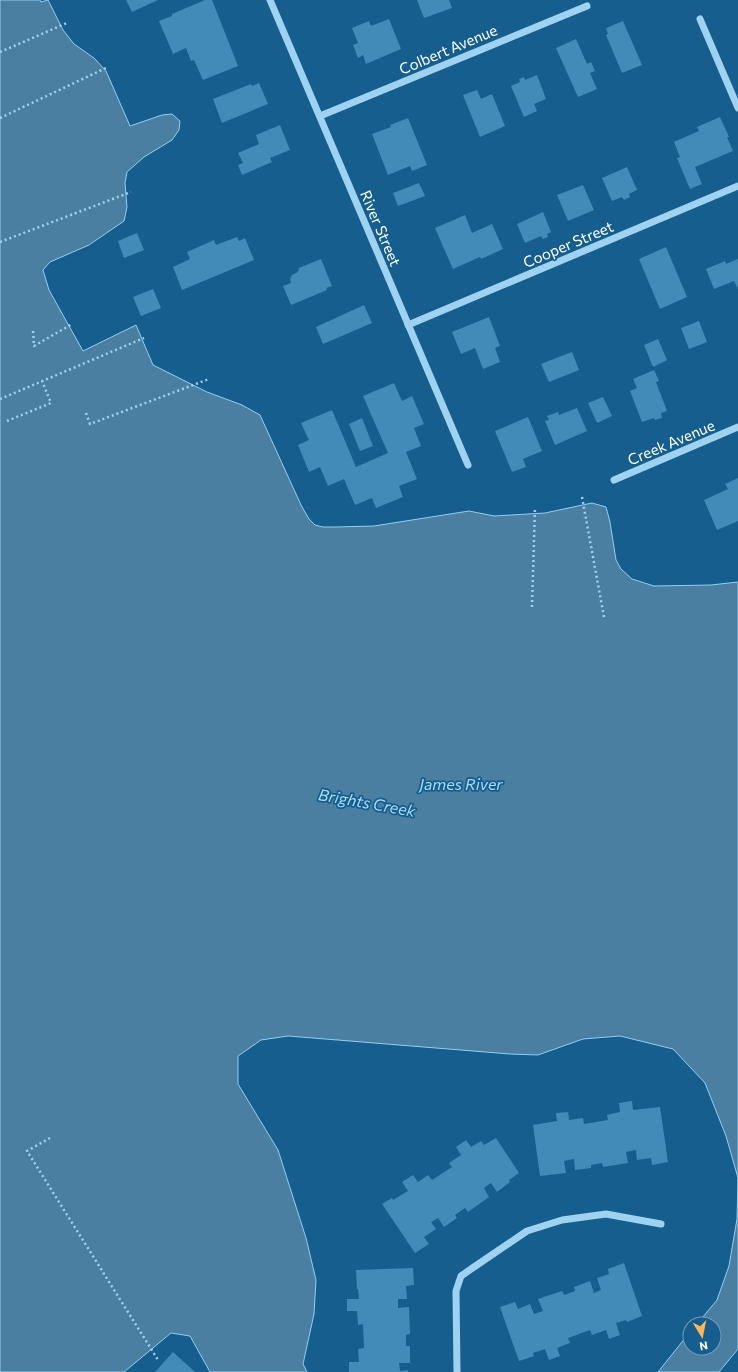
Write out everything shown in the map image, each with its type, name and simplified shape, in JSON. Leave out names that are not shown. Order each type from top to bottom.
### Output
[{"type":"street","name":"River Street","points":[[270,0],[468,465]]},
{"type":"street","name":"Colbert Avenue","points":[[320,116],[587,6]]},
{"type":"street","points":[[700,19],[738,108]]},
{"type":"street","name":"Cooper Street","points":[[408,325],[738,186]]},
{"type":"street","name":"Creek Avenue","points":[[614,480],[738,427]]},
{"type":"street","points":[[457,1372],[456,1291],[461,1276],[527,1231],[562,1220],[606,1214],[661,1224]]},
{"type":"path","points":[[0,52],[67,23]]},
{"type":"path","points":[[0,118],[106,68]]},
{"type":"path","points":[[0,242],[131,192]]},
{"type":"path","points":[[33,331],[34,346],[72,324]]},
{"type":"path","points":[[0,399],[144,338]]},
{"type":"path","points":[[86,413],[90,424],[209,379]]},
{"type":"path","points":[[7,421],[52,403],[42,382]]},
{"type":"path","points":[[582,497],[604,617]]},
{"type":"path","points":[[532,607],[535,507]]},
{"type":"path","points":[[50,1138],[28,1151],[158,1360]]},
{"type":"water","name":"James River","points":[[0,0],[40,0],[41,2],[48,0],[63,30],[74,44],[94,58],[106,71],[130,126],[162,115],[172,114],[180,121],[179,130],[172,140],[144,157],[127,172],[125,183],[127,207],[124,221],[89,245],[50,262],[43,270],[49,290],[83,351],[136,325],[153,365],[207,392],[242,405],[260,415],[301,505],[309,519],[315,525],[323,527],[374,526],[469,511],[494,516],[545,513],[592,503],[606,507],[616,560],[621,569],[632,579],[654,586],[711,585],[738,582],[738,1178],[726,1136],[705,1083],[673,1049],[620,1036],[583,1039],[538,1055],[288,1036],[261,1040],[238,1056],[238,1084],[278,1150],[306,1238],[316,1280],[314,1314],[303,1364],[307,1372],[210,1372],[190,1336],[171,1333],[124,1372],[0,1372]]},
{"type":"water","points":[[738,1178],[738,1349],[719,1372],[658,1372],[682,1342],[682,1356],[722,1356],[722,1316],[704,1316],[717,1300],[729,1266],[737,1219]]},
{"type":"building","points":[[126,0],[158,0],[132,12]]},
{"type":"building","points":[[205,0],[212,0],[238,66],[203,80],[194,60],[191,61],[186,48],[173,54],[159,21]]},
{"type":"building","points":[[417,0],[449,0],[452,8],[424,18]]},
{"type":"building","points":[[389,19],[401,49],[366,64],[363,55],[358,58],[353,45],[358,43],[352,28],[369,21],[371,26]]},
{"type":"building","points":[[623,21],[642,65],[622,73],[606,35],[608,34],[606,28]]},
{"type":"building","points":[[576,39],[587,64],[591,62],[595,71],[590,73],[597,89],[578,97],[556,48]]},
{"type":"building","points":[[537,75],[546,99],[534,104],[537,111],[524,117],[511,86],[520,82],[519,79],[524,77],[525,80]]},
{"type":"building","points":[[259,83],[268,104],[222,123],[213,99],[251,84],[252,86]]},
{"type":"building","points":[[477,90],[481,99],[492,94],[505,126],[480,137],[463,95]]},
{"type":"building","points":[[720,117],[729,137],[727,137],[733,151],[695,167],[702,184],[690,189],[677,158],[680,157],[674,142],[699,131],[697,127]]},
{"type":"building","points":[[408,118],[427,165],[412,171],[410,166],[388,175],[372,134],[391,127],[390,125]]},
{"type":"building","points":[[280,125],[290,150],[270,158],[272,162],[242,175],[238,165],[243,163],[238,153],[259,144],[256,135]]},
{"type":"building","points":[[627,167],[637,190],[629,194],[630,197],[624,200],[622,197],[612,201],[602,178]]},
{"type":"building","points":[[419,183],[425,196],[398,206],[393,193]]},
{"type":"building","points":[[583,185],[594,210],[568,221],[557,195]]},
{"type":"building","points":[[543,212],[551,232],[547,234],[548,237],[543,239],[541,236],[525,243],[517,224]]},
{"type":"building","points":[[465,215],[472,233],[492,224],[503,249],[453,269],[435,228]]},
{"type":"building","points":[[137,233],[144,250],[124,258],[118,241]]},
{"type":"building","points":[[237,237],[239,241],[245,238],[254,260],[182,290],[173,267],[190,259],[187,252],[214,240],[216,245]]},
{"type":"building","points":[[666,247],[687,297],[660,309],[639,259]]},
{"type":"building","points":[[321,259],[332,286],[326,288],[327,290],[291,305],[283,286],[291,283],[290,279],[292,275],[298,272],[299,268]]},
{"type":"building","points":[[738,259],[738,289],[734,281],[714,289],[706,269],[725,261],[726,264]]},
{"type":"building","points":[[153,289],[161,308],[141,316],[133,297]]},
{"type":"building","points":[[364,305],[372,323],[323,344],[316,327]]},
{"type":"building","points":[[489,317],[500,346],[495,348],[500,362],[483,369],[475,348],[461,354],[452,332]]},
{"type":"building","points":[[699,321],[707,342],[689,349],[681,328]]},
{"type":"building","points":[[658,339],[667,360],[653,367],[644,345]]},
{"type":"building","points":[[572,352],[579,370],[549,382],[541,364]]},
{"type":"building","points":[[654,370],[659,381],[656,382],[667,411],[661,413],[662,418],[655,420],[654,418],[642,422],[630,391],[637,388],[633,379]]},
{"type":"building","points":[[394,383],[402,401],[412,396],[424,424],[414,428],[421,446],[406,452],[417,479],[399,486],[403,497],[376,508],[372,498],[355,505],[344,479],[328,486],[320,467],[309,472],[298,445],[309,440],[301,423],[332,410],[356,467],[388,453],[363,396]]},
{"type":"building","points":[[603,397],[612,416],[597,423],[588,403]]},
{"type":"building","points":[[577,408],[587,431],[555,445],[545,421],[549,420],[547,416],[558,412],[559,415]]},
{"type":"building","points":[[528,417],[542,451],[523,459],[526,467],[512,472],[495,431]]},
{"type":"building","points":[[362,418],[373,446],[360,451],[349,424]]},
{"type":"building","points":[[738,478],[738,521],[717,530],[704,500],[728,489],[725,484]]},
{"type":"building","points":[[632,1101],[633,1110],[660,1107],[668,1162],[652,1165],[651,1158],[637,1160],[636,1150],[626,1152],[628,1163],[603,1167],[602,1163],[591,1165],[591,1168],[575,1170],[574,1159],[564,1161],[566,1173],[540,1176],[533,1125],[557,1121],[556,1113],[568,1112],[569,1120],[583,1118],[584,1124],[608,1120],[607,1115],[620,1112],[619,1103]]},
{"type":"building","points":[[496,1138],[519,1173],[509,1180],[510,1182],[497,1192],[491,1183],[484,1188],[489,1197],[468,1212],[465,1208],[455,1215],[457,1218],[444,1227],[438,1218],[431,1222],[436,1229],[424,1237],[429,1244],[415,1253],[382,1204],[392,1198],[393,1200],[408,1191],[402,1182],[413,1175],[418,1182],[428,1175],[432,1180],[452,1167],[449,1163],[461,1155],[456,1147],[466,1140],[471,1147],[481,1141],[484,1145]]},
{"type":"building","points":[[624,1263],[642,1316],[627,1322],[626,1320],[616,1323],[620,1335],[609,1339],[606,1330],[592,1335],[590,1330],[568,1338],[570,1343],[557,1348],[560,1356],[549,1360],[545,1349],[533,1353],[534,1356],[519,1361],[500,1307],[515,1302],[518,1309],[530,1304],[534,1314],[543,1311],[538,1299],[562,1291],[564,1295],[575,1291],[574,1287],[590,1281],[594,1293],[601,1290],[597,1278],[609,1274],[608,1269]]},
{"type":"building","points":[[413,1268],[414,1285],[406,1286],[407,1299],[398,1299],[398,1308],[409,1307],[410,1334],[406,1335],[406,1346],[410,1346],[410,1363],[399,1363],[400,1371],[408,1370],[408,1372],[349,1372],[349,1362],[359,1362],[358,1349],[364,1348],[363,1324],[358,1325],[357,1311],[347,1311],[347,1299],[359,1299],[356,1270]]},
{"type":"building","points":[[173,1352],[195,1372],[155,1372]]},
{"type":"water label","name":"Brights Creek","points":[[367,802]]}]
